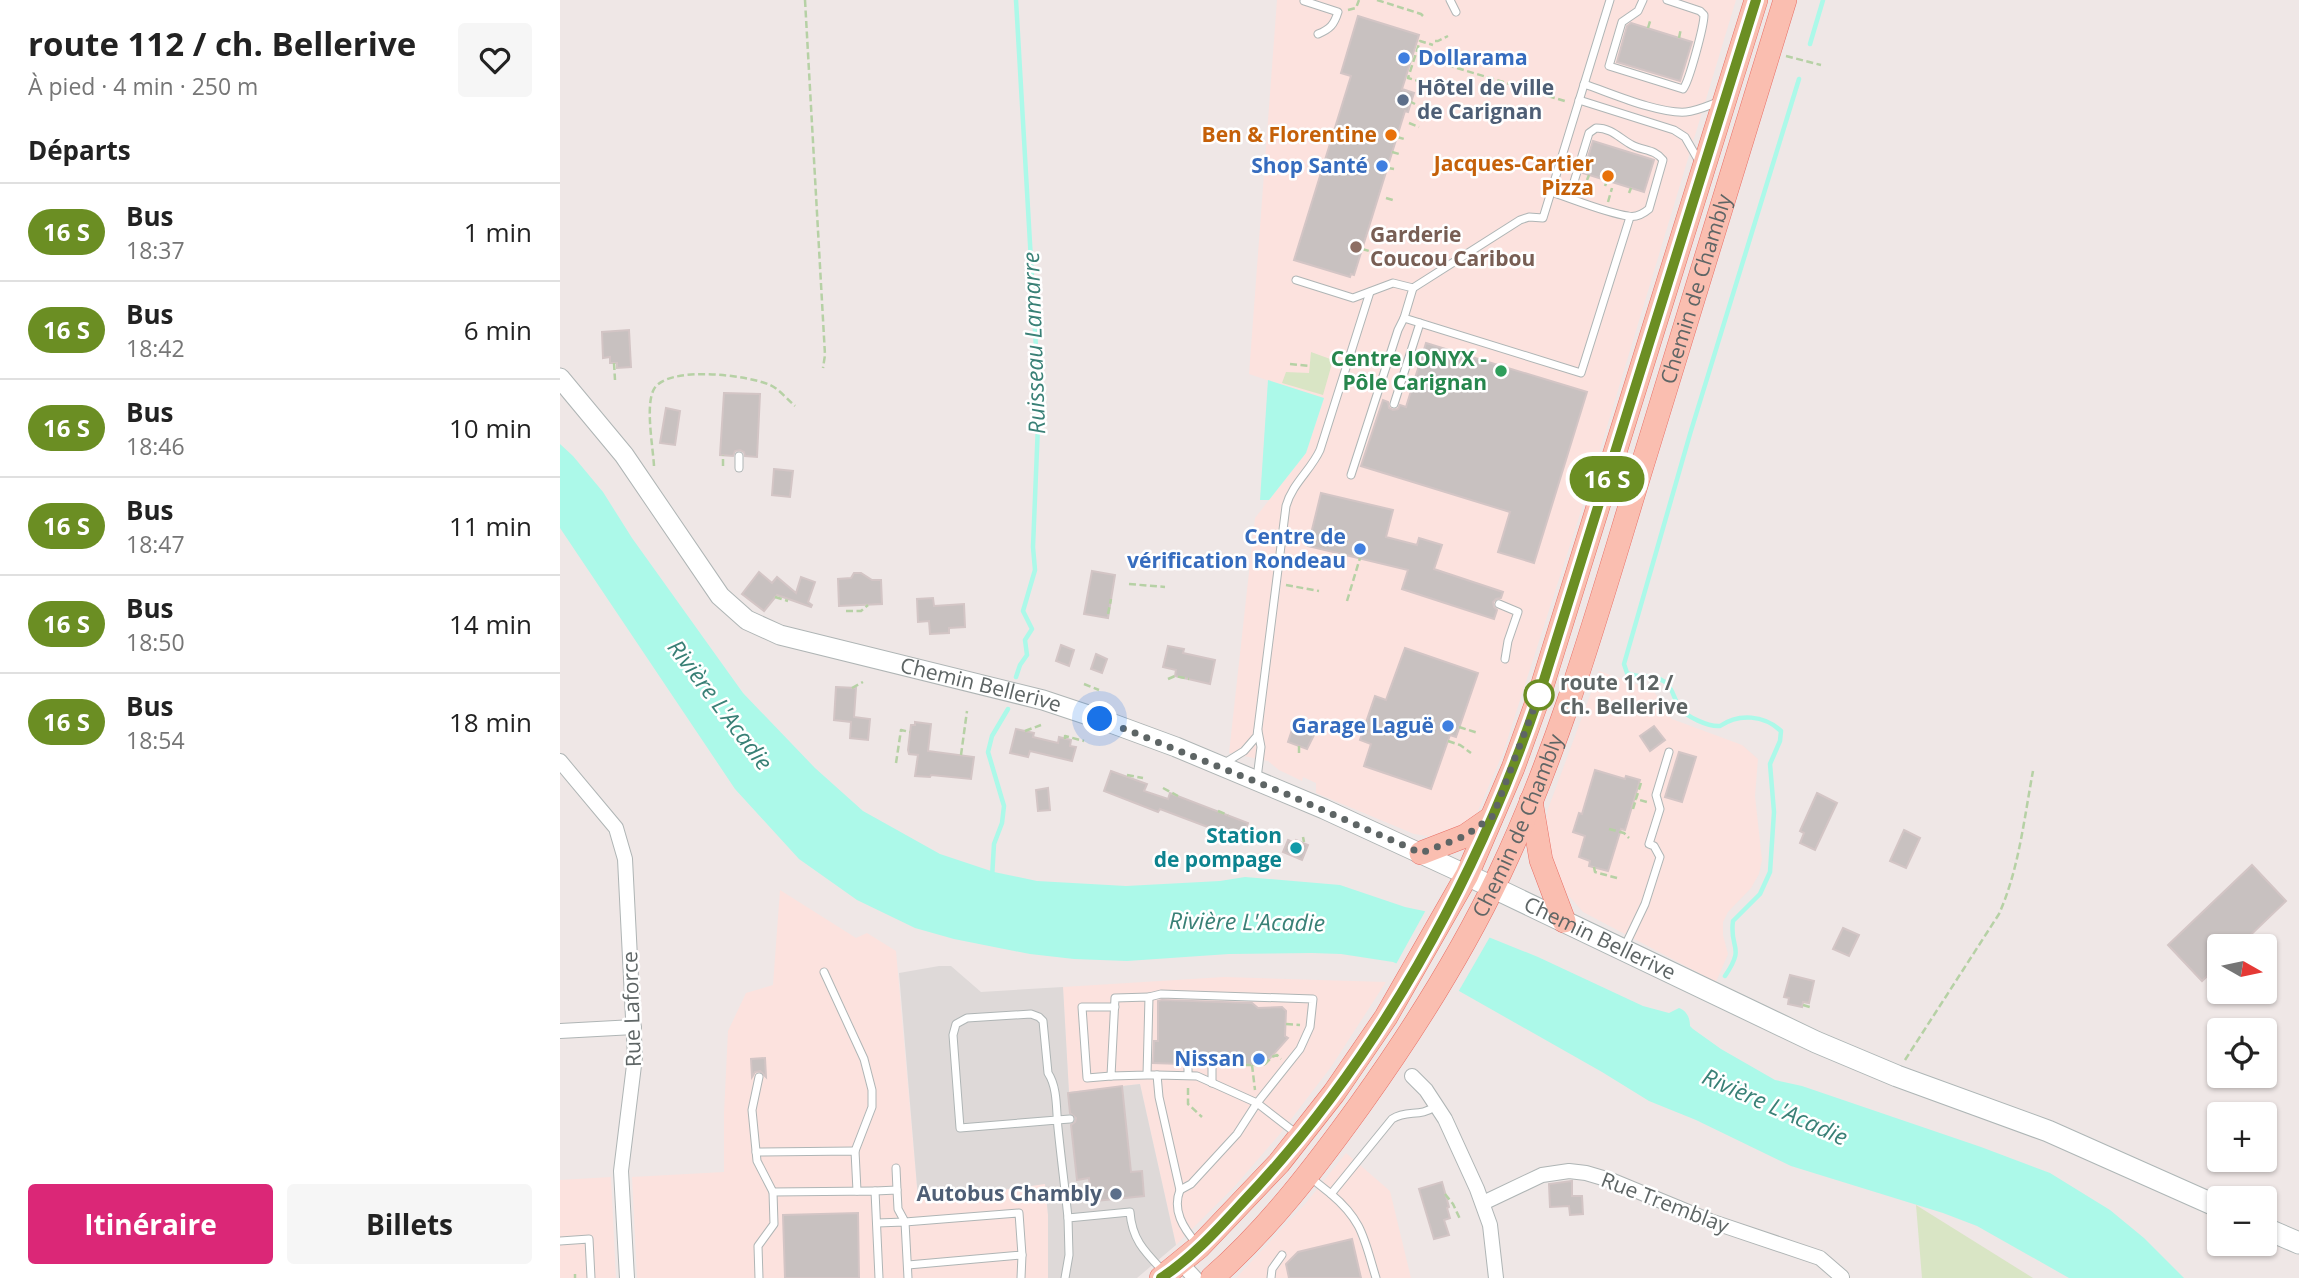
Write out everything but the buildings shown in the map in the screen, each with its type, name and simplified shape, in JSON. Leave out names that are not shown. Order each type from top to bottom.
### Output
[{"type":"main road","name":"Chemin de Chambly","points":[[1176,1273],[1251,1194],[1300,1137],[1357,1061],[1410,976],[1467,874],[1518,756],[1543,683],[1756,0]]},
{"type":"main road","name":"Chemin de Chambly","points":[[1212,1278],[1244,1247],[1308,1175],[1392,1059],[1437,989],[1493,887],[1531,801],[1589,640],[1785,0]]},
{"type":"main road","points":[[1531,801],[1541,860],[1564,922]]},
{"type":"main road","points":[[1421,853],[1465,836],[1493,816]]},
{"type":"main road","name":"Chemin Bellerive","points":[[1467,874],[1816,1042],[1898,1076],[2048,1131],[2207,1203]]},
{"type":"main road","points":[[2277,1234],[2299,1243]]},
{"type":"street","name":"Chemin Bellerive","points":[[560,378],[624,454],[712,587],[734,610],[755,625],[810,643],[1067,707],[1219,766],[1467,874]]},
{"type":"street","name":"Rue Laforce","points":[[560,761],[613,824],[621,841],[627,877],[634,1027],[634,1076],[621,1179],[627,1278]]},
{"type":"street","points":[[560,1031],[634,1027]]},
{"type":"street","points":[[1412,1076],[1437,1105],[1449,1126],[1483,1203],[1492,1234],[1496,1278]]},
{"type":"street","name":"Rue Tremblay","points":[[1483,1203],[1542,1175],[1569,1171],[1586,1173],[1613,1181],[1710,1222],[1820,1258],[1842,1277]]},
{"type":"lane","points":[[1450,0],[1456,12]]},
{"type":"lane","points":[[1351,475],[1413,288],[1520,219],[1542,218],[1610,0]]},
{"type":"lane","points":[[1643,0],[1638,11],[1622,22],[1609,66],[1680,89],[1687,84],[1704,18],[1703,12],[1667,0]]},
{"type":"lane","points":[[1304,1],[1338,12],[1333,25],[1318,34]]},
{"type":"lane","points":[[1584,84],[1675,111],[1695,110],[1725,99]]},
{"type":"lane","points":[[1579,100],[1678,132],[1692,147],[1703,170]]},
{"type":"lane","points":[[1550,192],[1569,198],[1605,209],[1630,217],[1643,214],[1649,209],[1663,160],[1654,152],[1632,145],[1608,130],[1598,128],[1589,133],[1569,198]]},
{"type":"lane","points":[[1404,318],[1581,373],[1630,217]]},
{"type":"lane","points":[[1296,280],[1353,298],[1393,284],[1413,288]]},
{"type":"lane","points":[[1219,766],[1244,751],[1254,740],[1258,730],[1286,506],[1292,491],[1314,463],[1320,450],[1370,292]]},
{"type":"lane","points":[[1394,404],[1420,323]]},
{"type":"lane","points":[[738,468],[739,456]]},
{"type":"lane","points":[[1499,604],[1518,612],[1505,659]]},
{"type":"lane","points":[[1257,782],[1261,747],[1258,730]]},
{"type":"lane","points":[[1623,949],[1645,904],[1660,857],[1654,846],[1648,844],[1660,809],[1656,795],[1669,752]]},
{"type":"lane","points":[[824,972],[864,1059],[872,1090],[873,1107],[855,1151],[857,1191]]},
{"type":"lane","points":[[1111,1076],[1115,998],[1161,994],[1312,999],[1312,1019],[1305,1042],[1257,1103],[1237,1134],[1191,1184],[1180,1190]]},
{"type":"lane","points":[[1147,1075],[1149,997]]},
{"type":"lane","points":[[1115,1007],[1082,1007],[1087,1078],[1197,1076],[1257,1103],[1300,1137]]},
{"type":"lane","points":[[1065,1278],[1069,1255],[1068,1218],[1057,1120],[1053,1080],[1048,1073],[1045,1028],[1039,1017],[1031,1014],[967,1018],[956,1024],[953,1035],[960,1128],[1057,1120],[1070,1119]]},
{"type":"lane","points":[[1188,1064],[1188,1075]]},
{"type":"lane","points":[[1212,1064],[1212,1083]]},
{"type":"lane","points":[[1157,1075],[1159,1097],[1180,1190],[1176,1202],[1178,1213],[1199,1247]]},
{"type":"lane","points":[[759,1077],[752,1110],[756,1152],[757,1161],[773,1192],[774,1224],[758,1246],[759,1278]]},
{"type":"lane","points":[[1331,1194],[1392,1119],[1402,1114],[1423,1114],[1437,1105]]},
{"type":"lane","points":[[756,1152],[855,1151]]},
{"type":"lane","points":[[896,1168],[898,1209],[905,1222],[908,1278]]},
{"type":"lane","points":[[1308,1175],[1346,1207],[1356,1220],[1376,1278]]},
{"type":"lane","points":[[773,1192],[897,1190]]},
{"type":"lane","points":[[875,1191],[879,1278]]},
{"type":"lane","points":[[1068,1218],[1130,1212],[1131,1229],[1135,1236],[1176,1273]]},
{"type":"lane","points":[[877,1223],[1019,1213],[1021,1278]]},
{"type":"lane","points":[[560,1241],[589,1240],[592,1278]]},
{"type":"lane","points":[[908,1265],[1022,1255]]},
{"type":"lane","points":[[1271,1278],[1272,1269],[1282,1255]]},
{"type":"path","points":[[805,0],[825,355],[823,368]]},
{"type":"path","points":[[1338,12],[1356,8],[1359,0]]},
{"type":"path","points":[[1377,0],[1424,17]]},
{"type":"path","points":[[1648,28],[1651,18]]},
{"type":"path","points":[[1679,38],[1681,28]]},
{"type":"path","points":[[1431,89],[1408,78],[1413,60],[1420,41],[1434,43],[1448,36]]},
{"type":"path","points":[[1770,51],[1821,65]]},
{"type":"path","points":[[1447,65],[1533,91]]},
{"type":"path","points":[[1548,96],[1564,101]]},
{"type":"path","points":[[1409,123],[1419,127]]},
{"type":"path","points":[[1397,137],[1404,139]]},
{"type":"path","points":[[1392,152],[1399,154]]},
{"type":"path","points":[[1388,168],[1394,170]]},
{"type":"path","points":[[1587,180],[1589,175]]},
{"type":"path","points":[[1605,186],[1607,181]]},
{"type":"path","points":[[1605,209],[1612,188]]},
{"type":"path","points":[[1629,194],[1631,188]]},
{"type":"path","points":[[1386,198],[1396,201]]},
{"type":"path","points":[[1374,235],[1385,238]]},
{"type":"path","points":[[1362,249],[1369,251]]},
{"type":"path","points":[[614,363],[615,380]]},
{"type":"path","points":[[1290,364],[1310,366]]},
{"type":"path","points":[[654,466],[651,419],[654,390],[662,382],[677,376],[707,375],[754,380],[771,386],[795,406]]},
{"type":"path","points":[[723,455],[723,466]]},
{"type":"path","points":[[1348,601],[1360,558]]},
{"type":"path","points":[[1129,584],[1165,587]]},
{"type":"path","points":[[1286,585],[1319,591]]},
{"type":"path","points":[[775,597],[788,601]]},
{"type":"path","points":[[1108,614],[1111,599]]},
{"type":"path","points":[[846,611],[862,611],[868,605]]},
{"type":"path","points":[[1167,678],[1175,676],[1189,679]]},
{"type":"path","points":[[852,688],[863,682]]},
{"type":"path","points":[[1084,684],[1098,690]]},
{"type":"path","points":[[961,755],[967,711]]},
{"type":"path","points":[[1025,731],[1041,725]]},
{"type":"path","points":[[1460,727],[1478,733]]},
{"type":"path","points":[[896,763],[901,730],[910,732]]},
{"type":"path","points":[[1065,739],[1065,736],[1084,741]]},
{"type":"path","points":[[1448,741],[1471,753]]},
{"type":"path","points":[[1299,746],[1299,754]]},
{"type":"path","points":[[1898,1076],[1916,1041],[1998,914],[2007,895],[2034,771]]},
{"type":"path","points":[[1126,775],[1143,778]]},
{"type":"path","points":[[1633,809],[1641,783]]},
{"type":"path","points":[[1163,788],[1178,796]]},
{"type":"path","points":[[1636,799],[1642,801]]},
{"type":"path","points":[[1218,811],[1228,815]]},
{"type":"path","points":[[1609,829],[1629,838]]},
{"type":"path","points":[[1303,836],[1304,842]]},
{"type":"path","points":[[1594,867],[1595,872],[1617,878]]},
{"type":"path","points":[[1803,1005],[1813,1008]]},
{"type":"path","points":[[1286,1024],[1300,1025]]},
{"type":"path","points":[[1222,1065],[1264,1065],[1272,1057]]},
{"type":"path","points":[[1252,1065],[1252,1079]]},
{"type":"path","points":[[1264,1065],[1270,1071]]},
{"type":"path","points":[[1188,1075],[1188,1104],[1202,1117]]},
{"type":"path","points":[[1445,1194],[1460,1219]]},
{"type":"shaded area","points":[[1277,0],[1736,0],[1589,486],[1503,753],[1474,820],[1434,837],[1414,834],[1316,793],[1316,783],[1303,777],[1302,781],[1279,770],[1268,761],[1229,753],[1255,518],[1306,453],[1324,399],[1249,374]]},
{"type":"shaded area","points":[[1311,352],[1333,360],[1323,395],[1282,383],[1286,372],[1309,373]]},
{"type":"shaded area","points":[[1599,671],[1653,690],[1672,719],[1742,745],[1758,759],[1755,796],[1762,860],[1759,874],[1751,888],[1728,912],[1723,922],[1728,954],[1716,982],[1583,912],[1554,875],[1546,823],[1548,809]]},
{"type":"shaded area","points":[[780,890],[856,938],[867,933],[896,951],[918,1198],[933,1200],[1045,1183],[1048,1278],[637,1278],[632,1177],[724,1172],[728,1031],[746,993],[773,985]]},
{"type":"shaded area","points":[[951,966],[981,992],[1063,987],[1069,1092],[1140,1084],[1176,1245],[1137,1278],[1048,1278],[1045,1184],[933,1200],[918,1198],[899,973]]},
{"type":"shaded area","points":[[1224,977],[1386,982],[1331,1067],[1279,1135],[1234,1187],[1176,1245],[1140,1084],[1069,1093],[1063,987]]},
{"type":"shaded area","points":[[1346,1153],[1390,1191],[1411,1278],[1236,1278],[1306,1203]]},
{"type":"shaded area","points":[[611,1177],[616,1278],[560,1278],[560,1180]]},
{"type":"shaded area","points":[[1916,1205],[2033,1278],[1922,1278]]},
{"type":"water","points":[[1268,380],[1324,398],[1306,453],[1269,500],[1260,500]]},
{"type":"water","name":"Rivière L'Acadie","points":[[560,444],[603,492],[632,538],[743,693],[815,768],[863,811],[940,854],[994,872],[1037,881],[1126,886],[1220,881],[1245,877],[1340,885],[1424,911],[1538,957],[1643,1006],[1669,1013],[1682,1009],[1688,1015],[1693,1029],[1721,1049],[1775,1080],[1802,1086],[2050,1173],[2110,1210],[2144,1238],[2184,1278],[2069,1278],[1977,1226],[1791,1166],[1696,1120],[1649,1101],[1459,991],[1393,962],[1341,954],[1312,953],[1229,954],[1127,961],[1030,954],[954,939],[915,928],[857,900],[799,859],[735,789],[560,528]]},
{"type":"pier","points":[[1427,908],[1491,935],[1457,994],[1395,966]]},
{"type":"waterway","name":"Ruisseau Lamarre","points":[[1016,0],[1039,400],[1033,547],[1035,570],[1023,611],[1032,629],[1025,640],[1027,655],[1016,677]]},
{"type":"waterway","points":[[1810,44],[1823,0]]},
{"type":"waterway","points":[[1725,976],[1736,953],[1733,921],[1760,894],[1770,872],[1774,812],[1770,764],[1780,741],[1781,731],[1767,722],[1751,718],[1735,719],[1720,726],[1698,721],[1679,707],[1668,684],[1656,678],[1627,673],[1624,664],[1690,434],[1799,79]]},
{"type":"waterway","name":"Ruisseau Lamarre","points":[[992,878],[994,844],[1002,823],[1004,806],[988,752],[992,736],[1008,709]]},
{"type":"bus line","points":[[1161,1278],[1190,1255],[1251,1194],[1334,1093],[1403,989],[1474,860],[1513,768],[1539,696],[1756,0]]},
{"type":"place","name":"Dollarama","points":[[1404,58]]},
{"type":"place","name":"Hôtel de ville de Carignan","points":[[1403,100]]},
{"type":"place","name":"Ben & Florentine","points":[[1391,135]]},
{"type":"place","name":"Shop Santé","points":[[1382,166]]},
{"type":"place","name":"Jacques-Cartier Pizza","points":[[1608,176]]},
{"type":"place","name":"Garderie Coucou Caribou","points":[[1356,247]]},
{"type":"place","name":"Centre IONYX - Pôle Carignan","points":[[1501,371]]},
{"type":"place","name":"Centre de vérification Rondeau","points":[[1360,549]]},
{"type":"place","name":"route 112 / ch. Bellerive","points":[[1539,695]]},
{"type":"place","name":"Garage Laguë","points":[[1448,726]]},
{"type":"place","name":"Station de pompage","points":[[1296,848]]},
{"type":"place","name":"Nissan","points":[[1259,1059]]},
{"type":"place","name":"Autobus Chambly","points":[[1116,1194]]},
{"type":"route","points":[[1100,719],[1176,747],[1421,853],[1465,836],[1493,816],[1539,695]]}]
